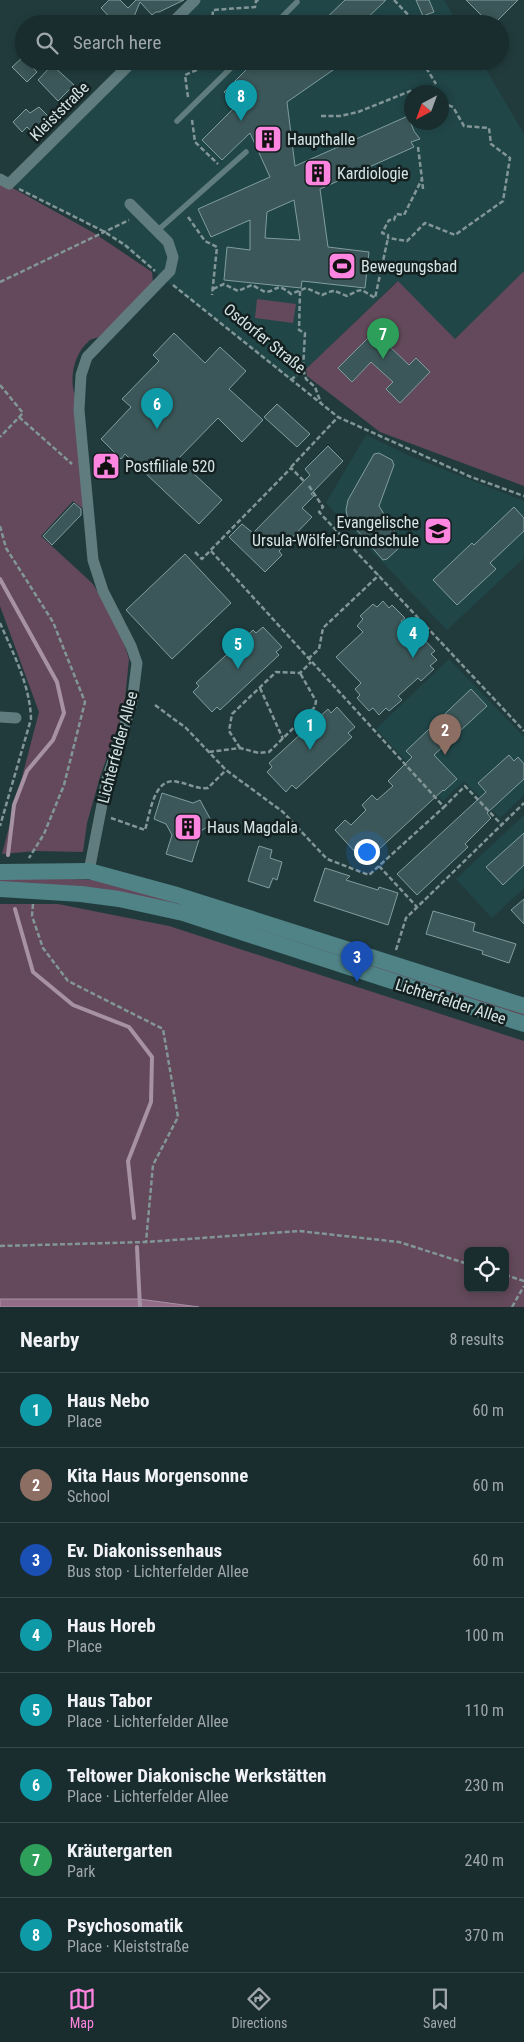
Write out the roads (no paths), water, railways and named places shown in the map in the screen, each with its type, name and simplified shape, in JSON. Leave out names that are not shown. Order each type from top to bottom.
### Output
[{"type":"main road","name":"Lichterfelder Allee","points":[[0,872],[89,870],[177,895],[524,1006]]},
{"type":"main road","name":"Lichterfelder Allee","points":[[0,890],[81,894],[119,899],[183,913],[524,1024]]},
{"type":"street","points":[[180,15],[195,0]]},
{"type":"street","name":"Kleiststraße","points":[[4,181],[123,70]]},
{"type":"street","name":"Lichterfelder Allee","points":[[89,870],[107,779],[132,704],[137,663],[132,646],[103,591],[93,560],[79,393],[81,375],[86,357],[164,278],[170,271],[172,257],[168,242],[130,204]]},
{"type":"street","points":[[0,717],[16,718]]},
{"type":"lane","points":[[284,15],[296,2]]},
{"type":"lane","points":[[177,121],[229,70]]},
{"type":"lane","points":[[157,231],[246,152]]},
{"type":"waterway","points":[[0,579],[57,682],[64,713],[53,740],[27,771],[14,805],[8,855]]},
{"type":"waterway","points":[[15,909],[33,972],[73,1005],[129,1027],[152,1057],[151,1102],[128,1161],[134,1218]]},
{"type":"waterway","points":[[137,1247],[140,1307]]},
{"type":"place","name":"Psychosomatik","points":[[241,121]]},
{"type":"place","name":"Haupthalle","points":[[268,139]]},
{"type":"place","name":"Kardiologie","points":[[318,173]]},
{"type":"place","name":"Bewegungsbad","points":[[342,266]]},
{"type":"place","name":"Kräutergarten","points":[[383,359]]},
{"type":"place","name":"Teltower Diakonische Werkstätten","points":[[157,429]]},
{"type":"place","name":"Postfiliale 520","points":[[106,466]]},
{"type":"place","name":"Evangelische Ursula-Wölfel-Grundschule","points":[[438,531]]},
{"type":"place","name":"Haus Horeb","points":[[413,658]]},
{"type":"place","name":"Haus Tabor","points":[[238,669]]},
{"type":"place","name":"Haus Nebo","points":[[310,750]]},
{"type":"place","name":"Kita Haus Morgensonne","points":[[445,755]]},
{"type":"place","name":"Haus Magdala","points":[[188,827]]},
{"type":"place","name":"Ev. Diakonissenhaus","points":[[357,982]]}]
